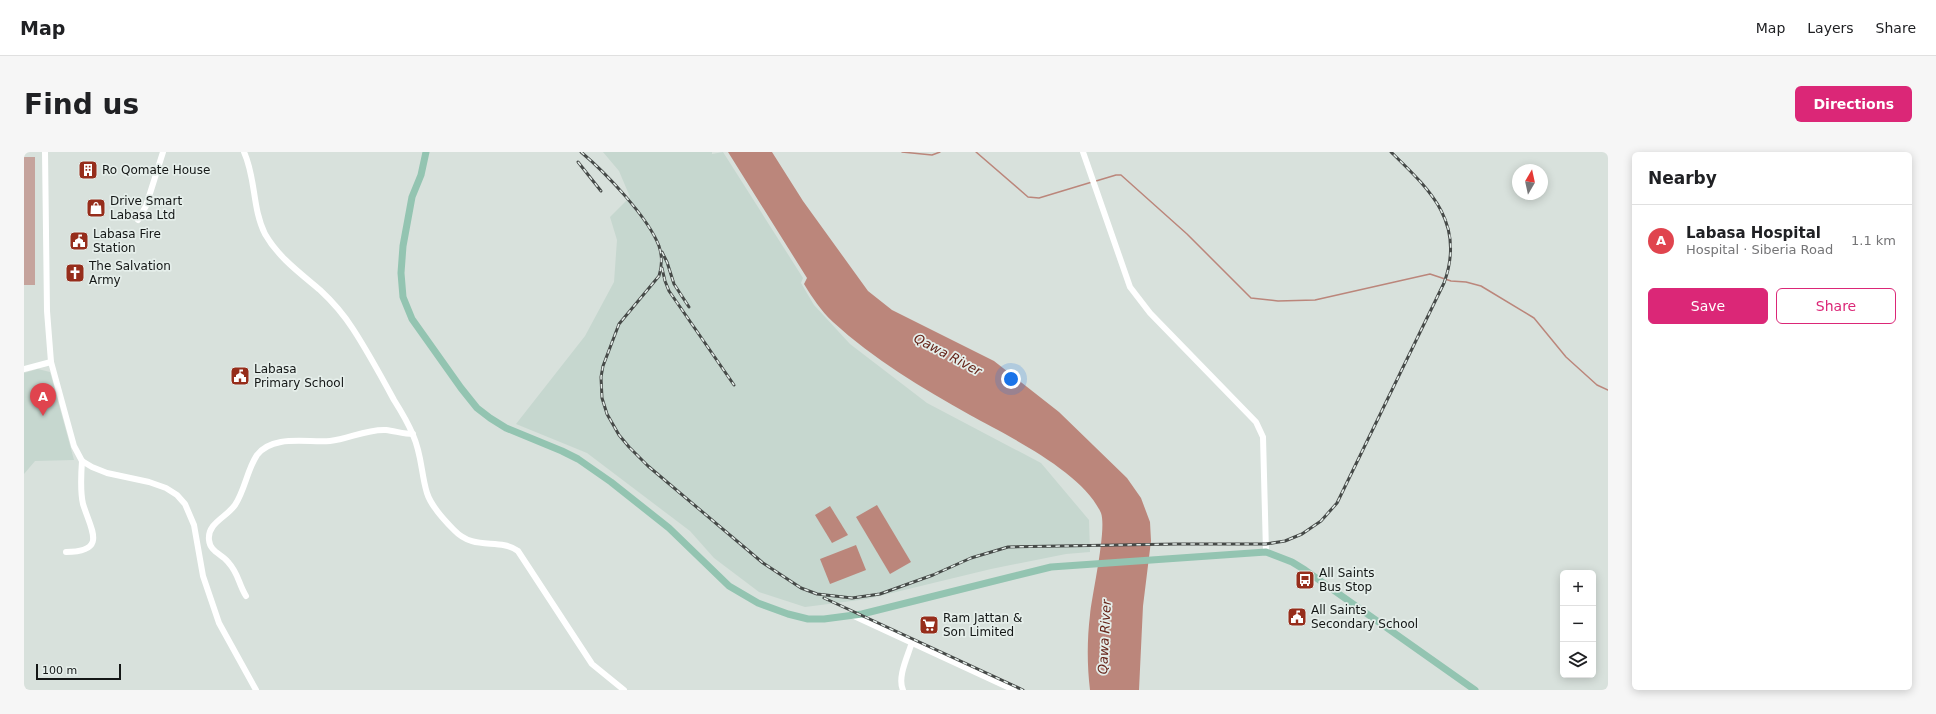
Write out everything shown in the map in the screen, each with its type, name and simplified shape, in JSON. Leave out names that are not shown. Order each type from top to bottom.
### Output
[{"type":"main road","points":[[426,152],[421,175],[412,197],[403,246],[401,273],[403,297],[412,319],[461,388],[477,408],[506,428],[562,451],[611,482],[669,528],[718,576],[745,596],[768,607],[808,619],[824,619],[854,616],[1035,570],[1091,564],[1266,552],[1292,562],[1305,570],[1475,690]]},
{"type":"street","points":[[45,152],[47,311],[51,362],[74,446],[82,461],[83,503],[94,532],[93,542],[88,548],[80,552],[66,552]]},
{"type":"street","points":[[138,220],[146,206],[163,152]]},
{"type":"street","points":[[244,152],[253,178],[255,203],[260,220],[272,244],[290,264],[340,310],[375,366],[413,434],[422,461],[427,493],[430,501],[453,529],[462,537],[471,542],[486,545],[508,546],[518,551],[592,664],[624,690]]},
{"type":"street","points":[[1083,152],[1118,255],[1130,287],[1136,297],[1256,422],[1263,437],[1266,552]]},
{"type":"street","points":[[24,369],[51,362]]},
{"type":"street","points":[[246,596],[241,587],[237,572],[227,560],[217,554],[211,547],[209,539],[211,527],[232,508],[242,494],[258,455],[269,446],[283,442],[330,441],[370,431],[388,430],[413,434]]},
{"type":"street","points":[[82,461],[107,473],[166,488],[177,495],[185,504],[194,525],[204,576],[219,623],[256,690]]},
{"type":"street","points":[[854,616],[1014,690]]},
{"type":"street","points":[[903,690],[900,685],[912,642]]},
{"type":"shaded area","points":[[603,152],[712,152],[712,154],[723,152],[803,278],[801,283],[814,305],[850,344],[927,403],[1041,463],[1089,520],[1090,552],[1066,554],[991,569],[867,599],[805,607],[759,592],[714,558],[690,531],[587,453],[516,424],[585,336],[614,282],[617,240],[610,217],[630,197],[619,171]]},
{"type":"shaded area","points":[[24,157],[35,157],[35,285],[24,285]]},
{"type":"shaded area","points":[[38,369],[50,372],[74,460],[35,461],[24,474],[24,373]]},
{"type":"water","name":"Qawa River","points":[[728,152],[772,152],[803,201],[868,291],[892,310],[994,361],[1059,412],[1127,478],[1141,498],[1150,522],[1151,541],[1143,606],[1139,690],[1090,690],[1088,633],[1102,533],[1101,513],[1092,498],[1078,483],[1043,456],[898,372],[848,336],[833,322],[821,309],[804,284],[807,278]]},
{"type":"water","points":[[877,505],[911,562],[890,574],[856,517]]},
{"type":"water","points":[[830,506],[848,535],[832,543],[815,515]]},
{"type":"water","points":[[856,545],[866,570],[830,584],[820,559]]},
{"type":"waterway","points":[[902,152],[932,155],[940,152]]},
{"type":"waterway","points":[[976,152],[1028,197],[1039,198],[1092,182]]},
{"type":"waterway","points":[[1096,181],[1121,175],[1187,234],[1251,298],[1278,301],[1315,300],[1430,274],[1451,281],[1466,282],[1481,286],[1534,318],[1566,357],[1597,385],[1608,390]]},
{"type":"railway","points":[[581,152],[602,171],[636,209],[653,234],[661,253],[659,276],[619,324],[603,366],[601,377],[602,398],[607,414],[619,435],[648,466],[763,563],[801,588],[817,594],[852,598],[880,594],[933,575],[971,558],[1008,547],[1266,544],[1285,541],[1302,534],[1321,521],[1337,503],[1444,283],[1450,262],[1450,243],[1447,225],[1440,209],[1431,194],[1419,180],[1391,152]]},
{"type":"railway","points":[[578,162],[601,191]]},
{"type":"railway","points":[[662,252],[674,284],[689,307]]},
{"type":"railway","points":[[662,268],[669,291],[734,385]]},
{"type":"railway","points":[[824,598],[1023,690]]},
{"type":"place","name":"Ro Qomate House","points":[[88,170]]},
{"type":"place","name":"Drive Smart Labasa Ltd","points":[[96,208]]},
{"type":"place","name":"Labasa Fire Station","points":[[79,241]]},
{"type":"place","name":"The Salvation Army","points":[[75,273]]},
{"type":"place","name":"Labasa Primary School","points":[[240,376]]},
{"type":"place","name":"Labasa Hospital","points":[[43,416]]},
{"type":"place","name":"All Saints Bus Stop","points":[[1305,580]]},
{"type":"place","name":"All Saints Secondary School","points":[[1297,617]]},
{"type":"place","name":"Ram Jattan & Son Limited","points":[[929,625]]}]
